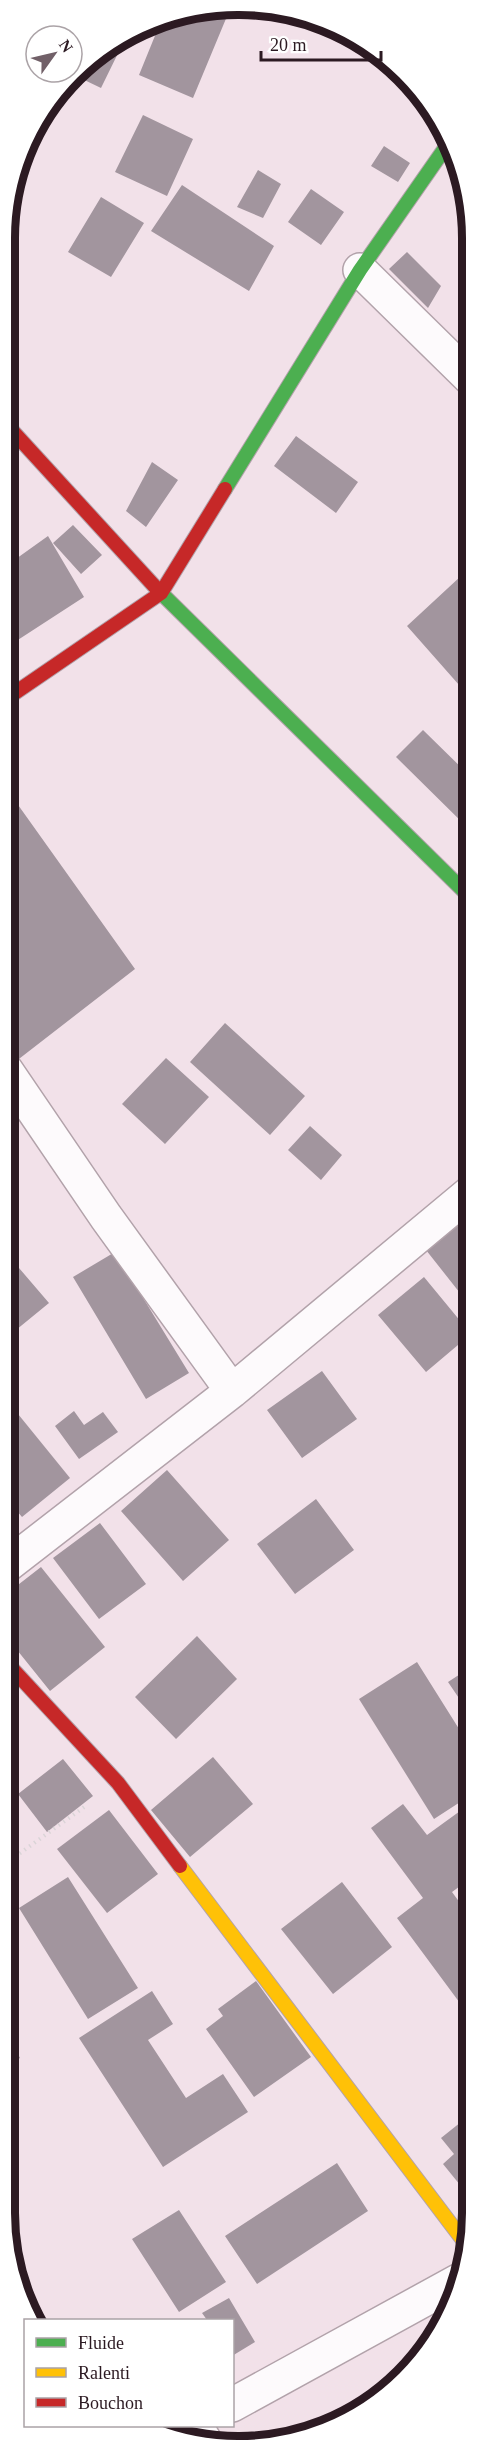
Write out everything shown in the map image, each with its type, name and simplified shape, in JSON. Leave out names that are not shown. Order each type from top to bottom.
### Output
[{"type":"street","points":[[15,693],[160,593],[360,270],[444,150]]},
{"type":"street","points":[[360,270],[462,370]]},
{"type":"street","points":[[15,434],[160,593],[462,889]]},
{"type":"street","points":[[15,1083],[106,1216],[232,1391]]},
{"type":"street","points":[[15,1559],[232,1391],[462,1199]]},
{"type":"street","points":[[15,1672],[118,1783],[461,2237]]},
{"type":"street","points":[[234,2404],[449,2286]]},
{"type":"path","points":[[15,1857],[118,1783]]},
{"type":"building","points":[[228,15],[193,98],[139,75],[157,31],[195,19]]},
{"type":"building","points":[[120,49],[101,88],[84,80],[84,76],[91,70]]},
{"type":"building","points":[[143,115],[193,139],[167,196],[115,172]]},
{"type":"building","points":[[384,146],[410,163],[398,182],[371,166]]},
{"type":"building","points":[[258,170],[281,184],[263,218],[237,207]]},
{"type":"building","points":[[182,185],[274,246],[249,291],[151,231]]},
{"type":"building","points":[[311,189],[344,212],[321,245],[288,222]]},
{"type":"building","points":[[101,197],[144,223],[111,277],[68,252]]},
{"type":"building","points":[[407,252],[441,286],[428,308],[389,269]]},
{"type":"building","points":[[296,436],[358,482],[336,513],[274,466]]},
{"type":"building","points":[[152,462],[178,480],[146,527],[126,511]]},
{"type":"building","points":[[73,525],[102,555],[81,574],[53,543]]},
{"type":"building","points":[[48,536],[84,597],[15,642],[15,560]]},
{"type":"building","points":[[461,576],[462,688],[407,626]]},
{"type":"building","points":[[423,730],[462,768],[462,822],[396,757]]},
{"type":"building","points":[[15,801],[135,969],[15,1062]]},
{"type":"building","points":[[225,1023],[305,1096],[270,1135],[190,1062]]},
{"type":"building","points":[[166,1058],[209,1097],[165,1144],[122,1104]]},
{"type":"building","points":[[310,1126],[342,1155],[321,1180],[288,1150]]},
{"type":"building","points":[[462,1221],[462,1296],[426,1250]]},
{"type":"building","points":[[115,1252],[189,1373],[146,1399],[73,1277]]},
{"type":"building","points":[[19,1268],[49,1303],[15,1331],[15,1271]]},
{"type":"building","points":[[424,1277],[462,1323],[462,1342],[426,1372],[378,1315]]},
{"type":"building","points":[[322,1371],[357,1419],[302,1458],[267,1410]]},
{"type":"building","points":[[15,1410],[70,1478],[22,1517],[15,1509]]},
{"type":"building","points":[[74,1411],[84,1425],[103,1412],[118,1432],[79,1459],[55,1426]]},
{"type":"building","points":[[167,1470],[229,1540],[183,1581],[121,1511]]},
{"type":"building","points":[[316,1499],[354,1550],[295,1594],[257,1544]]},
{"type":"building","points":[[100,1523],[146,1584],[99,1619],[53,1558]]},
{"type":"building","points":[[41,1567],[105,1647],[50,1691],[15,1647],[15,1587]]},
{"type":"building","points":[[197,1636],[237,1679],[176,1739],[135,1697]]},
{"type":"building","points":[[417,1662],[462,1734],[462,1801],[434,1819],[359,1699]]},
{"type":"building","points":[[462,1673],[462,1703],[448,1682]]},
{"type":"building","points":[[213,1757],[253,1804],[190,1857],[151,1810]]},
{"type":"building","points":[[63,1759],[93,1796],[47,1832],[18,1794]]},
{"type":"building","points":[[403,1804],[427,1835],[462,1810],[462,1885],[452,1892],[462,1906],[462,2006],[397,1918],[423,1898],[371,1828]]},
{"type":"building","points":[[109,1810],[158,1874],[107,1913],[57,1849]]},
{"type":"building","points":[[68,1877],[138,1988],[88,2019],[19,1908]]},
{"type":"building","points":[[342,1882],[392,1947],[333,1994],[281,1929]]},
{"type":"building","points":[[256,1981],[311,2057],[254,2097],[206,2029],[223,2016],[218,2009]]},
{"type":"building","points":[[152,1991],[173,2024],[148,2040],[186,2098],[223,2074],[248,2112],[163,2167],[79,2038]]},
{"type":"building","points":[[15,2049],[20,2058],[15,2061]]},
{"type":"building","points":[[462,2121],[462,2187],[443,2164],[454,2154],[441,2138]]},
{"type":"building","points":[[337,2163],[368,2211],[257,2284],[225,2236]]},
{"type":"building","points":[[179,2210],[226,2282],[179,2312],[132,2239]]},
{"type":"building","points":[[229,2298],[255,2342],[234,2355],[234,2319],[206,2319],[202,2313]]},
{"type":"traffic: fast","points":[[225,489],[360,270],[444,150]]},
{"type":"traffic: fast","points":[[157,589],[462,889]]},
{"type":"traffic: slow","points":[[180,1866],[461,2237]]},
{"type":"traffic: jam","points":[[15,434],[157,589]]},
{"type":"traffic: jam","points":[[15,693],[161,593],[225,489]]},
{"type":"traffic: jam","points":[[15,1672],[118,1783],[180,1866]]}]
